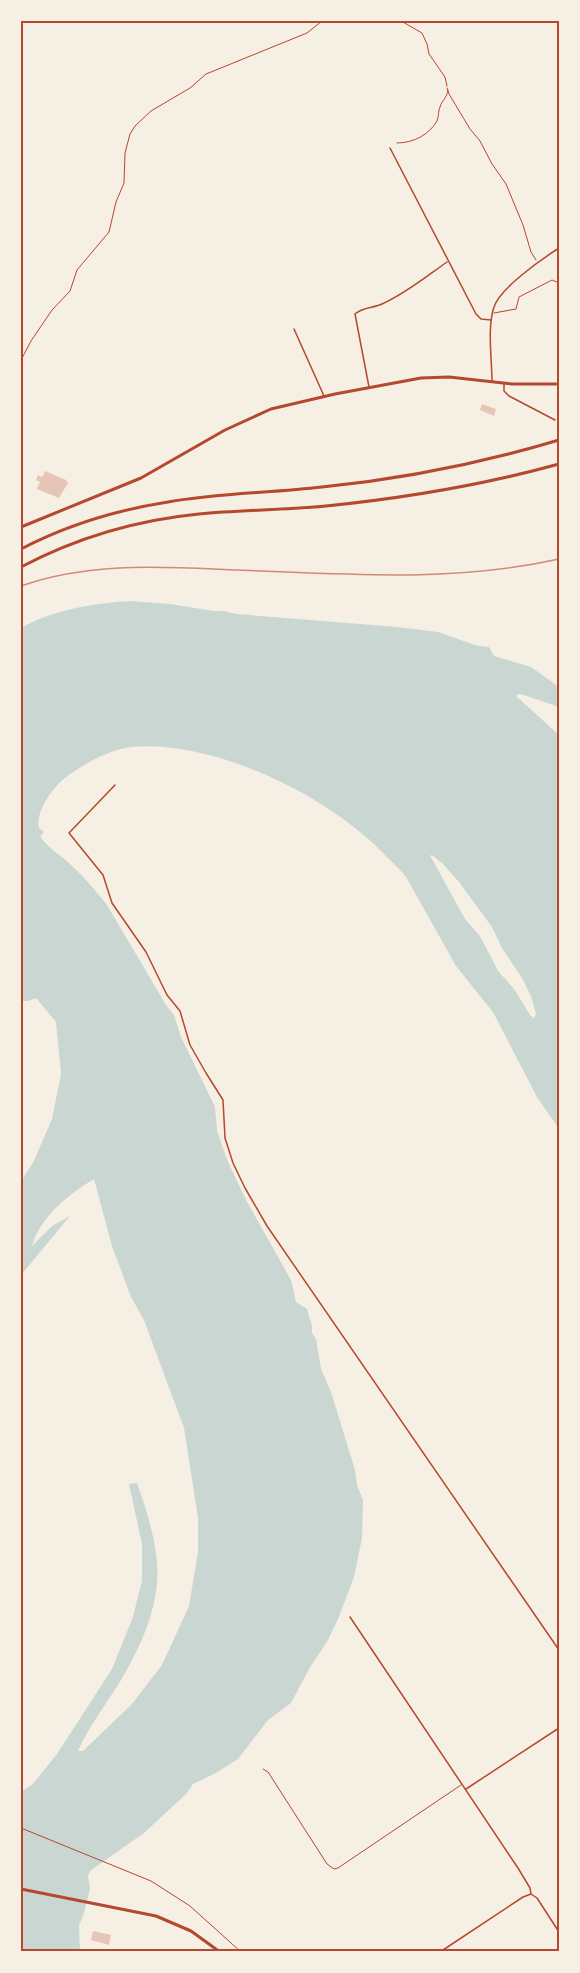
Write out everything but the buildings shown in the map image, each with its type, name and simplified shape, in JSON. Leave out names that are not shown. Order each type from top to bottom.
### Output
[{"type":"main road","points":[[21,526],[141,478],[247,419],[324,396],[435,377],[468,378],[503,383],[559,384]]},
{"type":"main road","points":[[21,549],[74,526],[141,507],[195,498],[384,480],[466,464],[559,440]]},
{"type":"main road","points":[[21,567],[89,537],[158,520],[202,514],[306,508],[383,499],[466,486],[559,464]]},
{"type":"main road","points":[[21,1889],[118,1907],[168,1920],[200,1936],[220,1952]]},
{"type":"street","points":[[390,148],[447,262],[476,314],[481,319],[491,320]]},
{"type":"street","points":[[492,382],[491,320],[499,297],[537,262],[559,248]]},
{"type":"street","points":[[369,387],[355,314],[359,310],[382,304],[397,296],[447,262]]},
{"type":"street","points":[[294,329],[324,396]]},
{"type":"street","points":[[503,383],[504,391],[509,396],[555,420]]},
{"type":"street","points":[[115,785],[69,833],[103,875],[112,903],[146,951],[167,995],[180,1011],[190,1045],[223,1100],[226,1144],[245,1188],[267,1226],[559,1650]]},
{"type":"street","points":[[350,1617],[518,1868],[531,1894],[539,1901],[559,1932]]},
{"type":"street","points":[[466,1790],[559,1728]]},
{"type":"street","points":[[440,1952],[531,1894]]},
{"type":"lane","points":[[492,313],[516,309],[519,297],[552,280],[559,283]]},
{"type":"lane","points":[[263,1769],[268,1772],[327,1864],[334,1869],[462,1785]]},
{"type":"path","points":[[21,360],[31,341],[72,286],[77,270],[109,232],[116,202],[124,183],[125,153],[130,134],[135,126],[151,111],[190,88],[206,74],[307,33],[322,21]]},
{"type":"path","points":[[397,143],[414,141],[423,135],[437,121],[440,105],[448,94],[445,77],[429,54],[422,33],[401,21]]},
{"type":"path","points":[[447,88],[470,129],[506,184],[523,225],[531,252],[537,262]]},
{"type":"path","points":[[21,1828],[151,1881],[179,1898],[202,1916],[241,1952]]},
{"type":"shaded area","points":[[117,602],[170,604],[236,614],[438,632],[478,646],[489,647],[494,656],[531,667],[559,687],[559,707],[524,695],[516,696],[559,735],[559,1129],[537,1097],[493,1012],[456,966],[406,877],[364,835],[335,813],[304,794],[234,762],[198,752],[164,747],[131,747],[105,754],[72,773],[50,794],[42,808],[38,822],[39,828],[44,832],[40,836],[81,874],[107,905],[174,1015],[181,1037],[215,1107],[217,1131],[228,1162],[246,1200],[291,1280],[296,1302],[307,1309],[312,1333],[316,1339],[321,1369],[331,1392],[363,1500],[362,1538],[354,1577],[328,1640],[291,1703],[268,1720],[238,1759],[193,1784],[186,1794],[144,1833],[90,1871],[88,1876],[90,1889],[79,1925],[80,1952],[21,1952],[21,1792],[33,1784],[57,1754],[112,1669],[133,1617],[142,1581],[142,1544],[129,1484],[137,1483],[153,1536],[157,1571],[154,1603],[137,1651],[78,1751],[83,1751],[132,1704],[162,1665],[189,1606],[198,1552],[198,1518],[184,1428],[144,1320],[131,1297],[112,1246],[94,1179],[66,1199],[42,1225],[32,1246],[52,1226],[70,1216],[21,1275],[21,1181],[33,1163],[52,1119],[61,1074],[56,1022],[36,998],[21,1001],[21,628],[60,612]],"holes":[[[432,855],[442,863],[492,927],[531,996],[536,1014],[534,1018],[498,971],[480,936],[465,919],[430,856]]]},
{"type":"railway","points":[[21,586],[47,578],[101,569],[155,567],[399,575],[479,571],[519,567],[559,559]]}]
